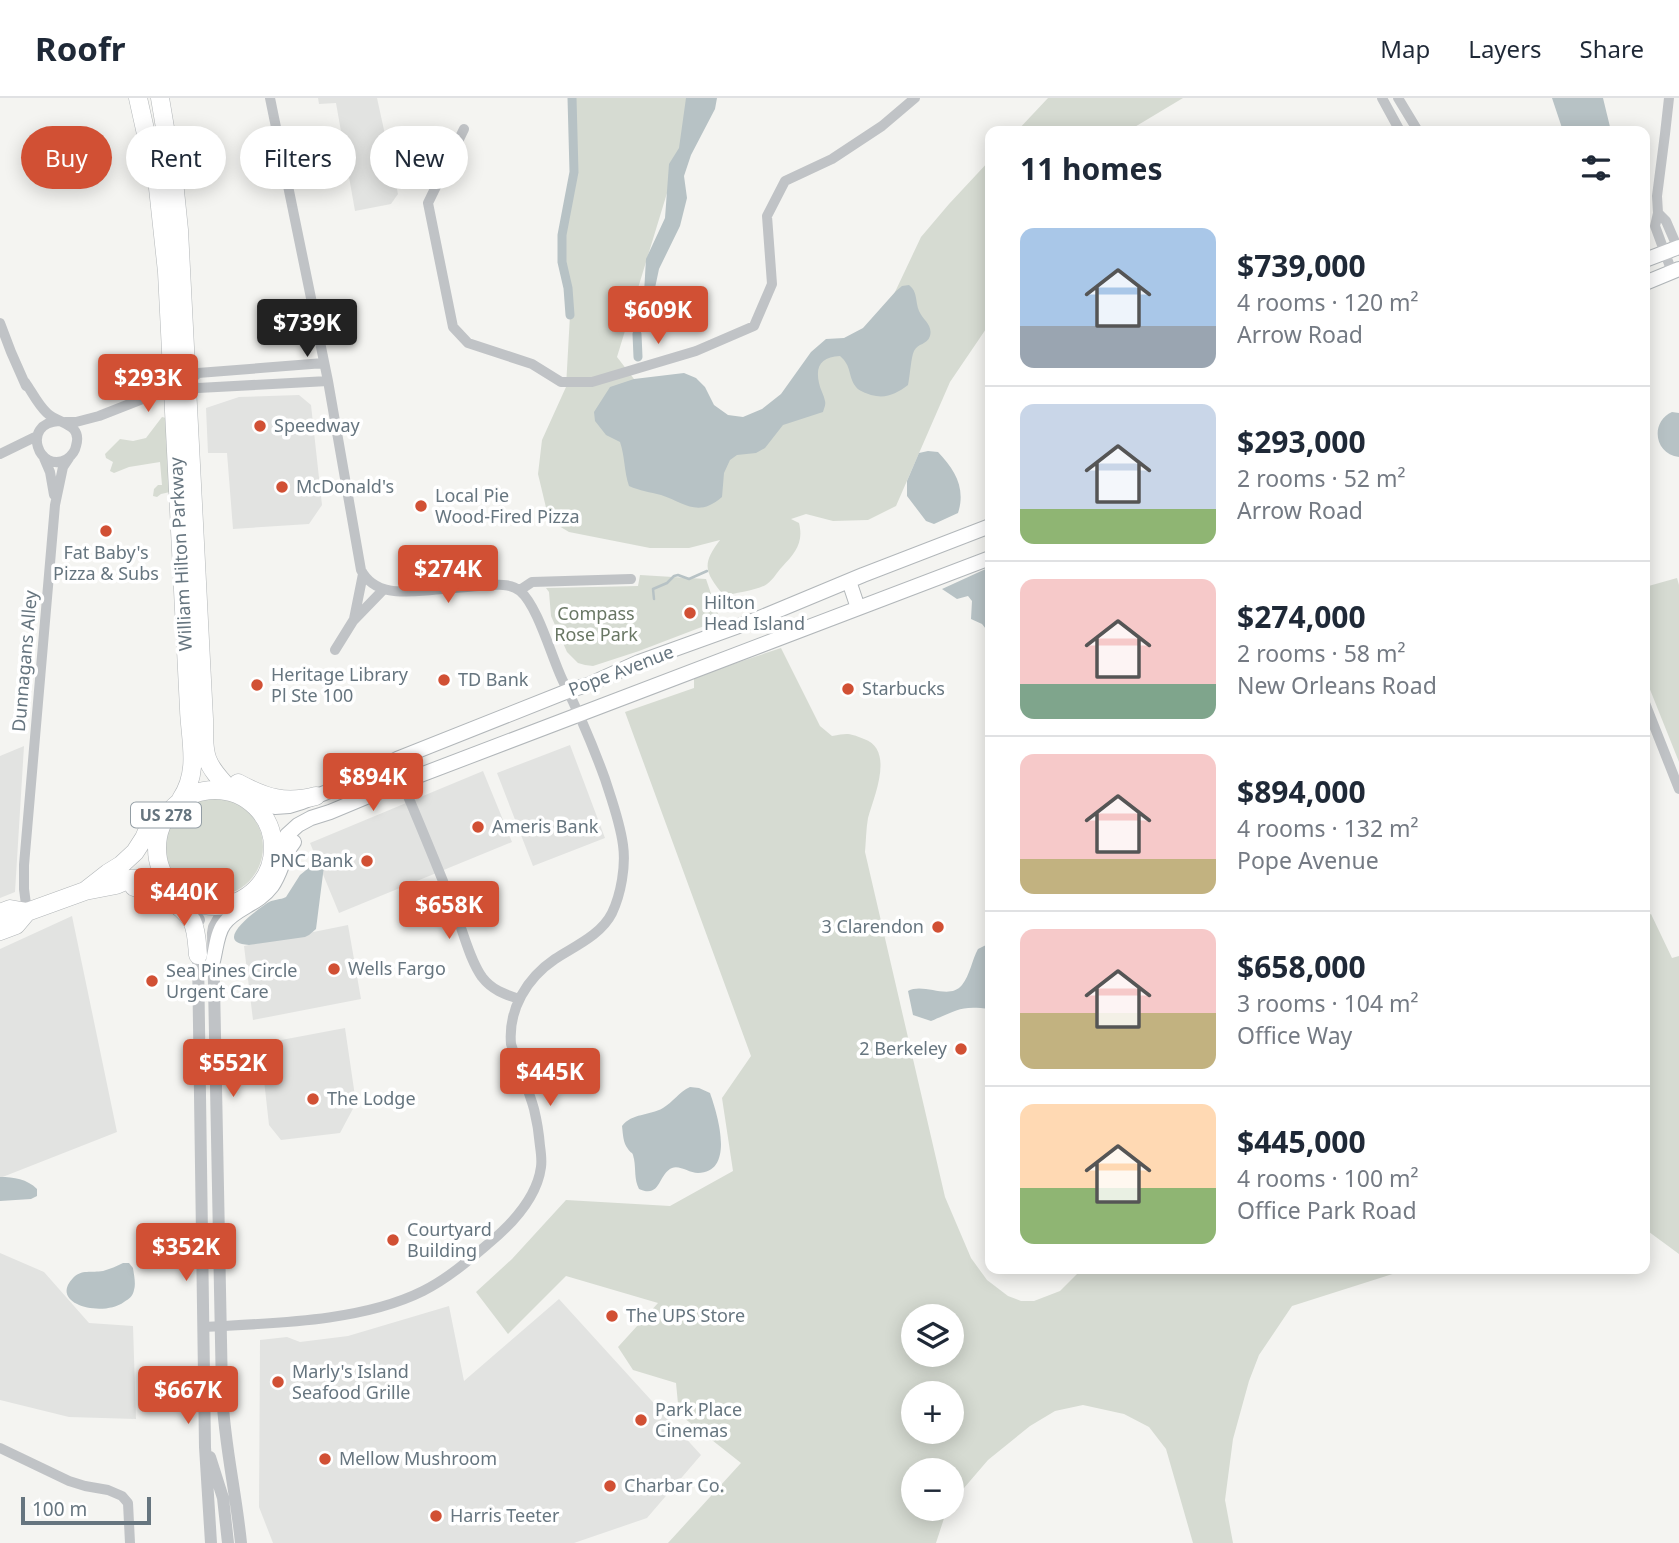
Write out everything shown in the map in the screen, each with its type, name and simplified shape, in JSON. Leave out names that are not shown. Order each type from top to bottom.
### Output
[{"type":"highway","name":"William Hilton Parkway","points":[[138,98],[158,188],[180,385],[204,741],[207,762],[212,772],[231,791]]},
{"type":"highway","name":"William Hilton Parkway","points":[[160,98],[173,170],[179,230],[180,385],[190,734],[194,759],[190,782],[181,799]]},
{"type":"highway","points":[[204,719],[211,759],[223,773],[244,786],[275,799],[290,801],[316,796]]},
{"type":"highway","points":[[85,891],[130,858],[140,846],[156,811],[186,774],[190,734]]},
{"type":"highway","name":"US 278","points":[[85,891],[134,864],[144,854],[167,814],[181,799],[192,793],[211,789],[231,791]]},
{"type":"highway","points":[[226,905],[250,895],[264,880],[271,864],[274,845],[269,825],[260,810],[231,791]]},
{"type":"highway","name":"US 278","points":[[159,828],[156,843],[158,859],[171,887]]},
{"type":"highway","name":"US 278","points":[[0,930],[16,925],[27,912],[85,891],[116,885],[130,879],[150,879],[171,887],[201,905],[226,905]]},
{"type":"highway","points":[[85,891],[132,887],[146,889],[166,898],[193,923],[205,958]]},
{"type":"highway","name":"US 278","points":[[0,913],[10,909],[27,912]]},
{"type":"main road","points":[[1650,258],[1675,250]]},
{"type":"main road","points":[[1650,281],[1676,271]]},
{"type":"main road","name":"Pope Avenue","points":[[251,802],[275,807],[289,806],[316,796],[357,780],[397,759],[590,684],[639,662],[750,622],[985,528]]},
{"type":"main road","name":"Pope Avenue","points":[[272,856],[287,835],[311,818],[985,560]]},
{"type":"main road","points":[[849,581],[858,608]]},
{"type":"main road","points":[[205,958],[225,922],[265,894],[276,880],[286,852],[292,844],[307,828],[330,812]]},
{"type":"street","points":[[204,1327],[327,1317],[400,1301],[444,1279],[512,1222],[533,1192],[542,1158],[534,1109],[511,1044],[511,1026],[519,999],[536,975],[591,936],[611,914],[617,899],[624,848],[618,818],[596,754],[534,610],[520,590],[502,584],[401,593],[373,584],[361,570],[328,381],[270,98]]},
{"type":"street","points":[[435,189],[428,203],[453,327],[468,343],[532,365],[561,382],[592,382],[696,351],[754,326],[772,284],[767,216],[785,181],[832,159],[915,98]]},
{"type":"street","points":[[1382,98],[1397,126]]},
{"type":"street","points":[[1398,98],[1415,126]]},
{"type":"street","points":[[1669,98],[1657,196],[1658,213],[1666,221],[1675,250],[1676,271]]},
{"type":"street","points":[[0,323],[37,414],[37,447],[50,472],[55,505]]},
{"type":"street","points":[[3,453],[38,434],[47,423],[76,422],[99,416],[180,385],[198,373],[324,363]]},
{"type":"street","points":[[180,385],[198,388],[328,381]]},
{"type":"street","points":[[25,382],[49,416],[74,430],[77,436],[76,448]]},
{"type":"street","points":[[3,453],[25,451],[57,462],[69,458],[87,429],[99,416]]},
{"type":"street","name":"Dunnagans Alley","points":[[27,912],[24,865],[55,505],[63,467],[69,458]]},
{"type":"street","points":[[353,621],[363,574]]},
{"type":"street","points":[[520,590],[531,582],[631,579]]},
{"type":"street","points":[[335,650],[353,621],[384,589]]},
{"type":"street","points":[[1650,720],[1679,789]]},
{"type":"street","points":[[402,782],[474,963],[491,986],[500,993],[519,999]]},
{"type":"street","points":[[187,899],[201,925],[205,958],[222,1407],[241,1543]]},
{"type":"street","points":[[211,1543],[205,1447],[205,958],[214,927],[226,905]]},
{"type":"street","points":[[205,1447],[219,1483],[228,1543]]},
{"type":"street","points":[[0,1448],[69,1481],[117,1493],[125,1499],[129,1511],[130,1543]]},
{"type":"shaded area","points":[[318,98],[377,98],[383,126],[370,126],[370,189],[397,189],[398,194],[391,204],[355,211],[351,189],[356,189],[356,126],[340,126],[336,103],[319,104]]},
{"type":"shaded area","points":[[686,98],[717,98],[715,109],[691,155],[684,176],[687,198],[680,226],[659,269],[647,326],[637,334],[633,333],[633,322],[638,316],[644,293],[646,259],[665,218],[669,164],[679,148]]},
{"type":"shaded area","points":[[1552,98],[1603,98],[1610,126],[1561,126]]},
{"type":"shaded area","points":[[909,285],[931,332],[927,341],[914,351],[908,385],[904,388],[886,396],[865,393],[856,387],[840,356],[829,358],[821,363],[818,371],[825,402],[823,412],[783,425],[765,448],[756,453],[737,455],[730,460],[724,473],[722,497],[713,503],[706,507],[692,507],[629,486],[620,442],[606,435],[595,421],[594,412],[610,387],[634,379],[684,373],[696,378],[705,387],[714,405],[728,415],[743,417],[762,409],[781,394],[811,352],[826,339],[844,338],[863,328],[896,291]]},
{"type":"shaded area","points":[[299,395],[311,405],[322,505],[309,524],[233,529],[227,453],[208,453],[206,408],[239,397]]},
{"type":"shaded area","points":[[1672,412],[1679,413],[1679,457],[1664,450],[1658,437],[1660,423]]},
{"type":"shaded area","points":[[938,452],[949,466],[960,487],[961,495],[958,513],[934,524],[926,521],[907,496],[907,481],[919,453]]},
{"type":"shaded area","points":[[985,569],[985,628],[971,619],[972,601],[968,596],[957,599],[942,589]]},
{"type":"shaded area","points":[[570,745],[605,838],[533,866],[497,773]]},
{"type":"shaded area","points":[[24,746],[15,892],[0,898],[0,756]]},
{"type":"shaded area","points":[[483,771],[512,842],[339,913],[310,843]]},
{"type":"shaded area","points":[[316,862],[324,866],[316,929],[305,937],[249,945],[238,943],[234,938],[240,925],[269,902],[286,897],[300,875]]},
{"type":"shaded area","points":[[72,916],[117,1132],[0,1178],[0,949]]},
{"type":"shaded area","points":[[348,925],[361,999],[253,1020],[244,946]]},
{"type":"shaded area","points":[[985,946],[985,1008],[965,1008],[931,1021],[913,1015],[908,991],[921,989],[943,992],[957,989],[967,977],[978,949]]},
{"type":"shaded area","points":[[345,1028],[356,1103],[340,1133],[281,1140],[269,1125],[260,1044]]},
{"type":"shaded area","points":[[690,1087],[710,1093],[721,1140],[717,1163],[710,1170],[698,1173],[672,1168],[651,1191],[639,1189],[633,1154],[625,1144],[622,1126],[631,1119],[658,1111]]},
{"type":"shaded area","points":[[0,1177],[29,1183],[37,1189],[37,1196],[31,1199],[0,1201]]},
{"type":"shaded area","points":[[0,1253],[44,1272],[89,1323],[133,1326],[136,1419],[69,1417],[0,1400]]},
{"type":"shaded area","points":[[129,1263],[133,1268],[135,1282],[133,1294],[124,1302],[114,1307],[92,1308],[81,1306],[67,1295],[67,1287],[76,1275],[103,1271]]},
{"type":"shaded area","points":[[559,1299],[701,1455],[647,1518],[574,1543],[273,1543],[259,1507],[260,1340],[287,1337],[300,1342],[348,1336],[449,1306],[464,1381]]},
{"type":"green space","points":[[572,98],[696,98],[617,357],[634,379],[748,438],[819,351],[870,345],[921,237],[985,165],[985,330],[950,382],[896,506],[868,520],[833,521],[806,514],[791,519],[799,523],[797,547],[771,580],[753,590],[724,596],[709,574],[708,568],[710,556],[720,540],[689,548],[650,548],[569,532],[549,520],[538,474],[542,440],[566,387],[570,315],[562,262],[562,235],[574,172]]},
{"type":"green space","points":[[1048,98],[1183,98],[1136,126],[1022,126]]},
{"type":"green space","points":[[162,417],[166,418],[170,492],[157,497],[153,496],[154,489],[162,485],[160,462],[129,467],[114,473],[110,471],[113,462],[106,458],[105,454],[120,439],[133,441],[146,438]]},
{"type":"green space","name":"Compass Rose Park","points":[[640,575],[706,579],[720,620],[593,666],[578,663],[567,652],[551,616],[549,592],[546,588],[638,586]]},
{"type":"green space","points":[[1677,578],[1679,585],[1679,762],[1650,690],[1650,586]]},
{"type":"green space","points":[[781,648],[820,726],[832,736],[848,734],[864,739],[879,753],[880,774],[868,818],[865,852],[945,1197],[971,1258],[987,1280],[1008,1296],[1021,1301],[1034,1301],[1060,1291],[1077,1274],[1393,1274],[1292,1306],[1259,1355],[1233,1439],[1225,1500],[1233,1543],[1193,1543],[1166,1449],[1149,1427],[1124,1414],[1083,1405],[1055,1411],[1030,1426],[988,1460],[964,1488],[964,1458],[901,1458],[901,1521],[943,1521],[936,1543],[668,1543],[741,1463],[679,1414],[676,1383],[633,1370],[618,1347],[658,1303],[566,1276],[508,1334],[476,1292],[512,1259],[566,1200],[670,1206],[733,1171],[722,1098],[751,1056],[625,712],[694,688],[694,677]]},
{"type":"green space","points":[[214,798],[233,802],[249,812],[259,828],[263,847],[259,866],[249,882],[233,892],[214,896],[195,892],[179,882],[169,866],[165,847],[169,828],[179,812],[195,802]]},
{"type":"green space","points":[[1650,914],[1672,958],[1679,956],[1679,1254],[1650,1233]]},
{"type":"waterway","points":[[570,315],[562,262],[562,235],[574,172],[572,98]]},
{"type":"waterway","points":[[637,334],[638,357]]},
{"type":"waterway","points":[[654,599],[653,589],[667,583],[674,576],[689,579],[707,571]]},
{"type":"place","name":"Speedway","points":[[260,426]]},
{"type":"place","name":"McDonald's","points":[[282,487]]},
{"type":"place","name":"Local Pie Wood-Fired Pizza","points":[[421,506]]},
{"type":"place","name":"Fat Baby's Pizza & Subs","points":[[106,531]]},
{"type":"place","name":"Hilton Head Island","points":[[690,613]]},
{"type":"place","name":"TD Bank","points":[[444,680]]},
{"type":"place","name":"Heritage Library Pl Ste 100","points":[[257,685]]},
{"type":"place","name":"Starbucks","points":[[848,689]]},
{"type":"place","name":"Ameris Bank","points":[[478,827]]},
{"type":"place","name":"PNC Bank","points":[[367,861]]},
{"type":"place","name":"3 Clarendon","points":[[938,927]]},
{"type":"place","name":"Wells Fargo","points":[[334,969]]},
{"type":"place","name":"Sea Pines Circle Urgent Care","points":[[152,981]]},
{"type":"place","name":"2 Berkeley","points":[[961,1049]]},
{"type":"place","name":"The Lodge","points":[[313,1099]]},
{"type":"place","name":"Courtyard Building","points":[[393,1240]]},
{"type":"place","name":"The UPS Store","points":[[612,1316]]},
{"type":"place","name":"Marly's Island Seafood Grille","points":[[278,1382]]},
{"type":"place","name":"Park Place Cinemas","points":[[641,1420]]},
{"type":"place","name":"Mellow Mushroom","points":[[325,1459]]},
{"type":"place","name":"Charbar Co.","points":[[610,1486]]},
{"type":"place","name":"Harris Teeter","points":[[436,1516]]}]
